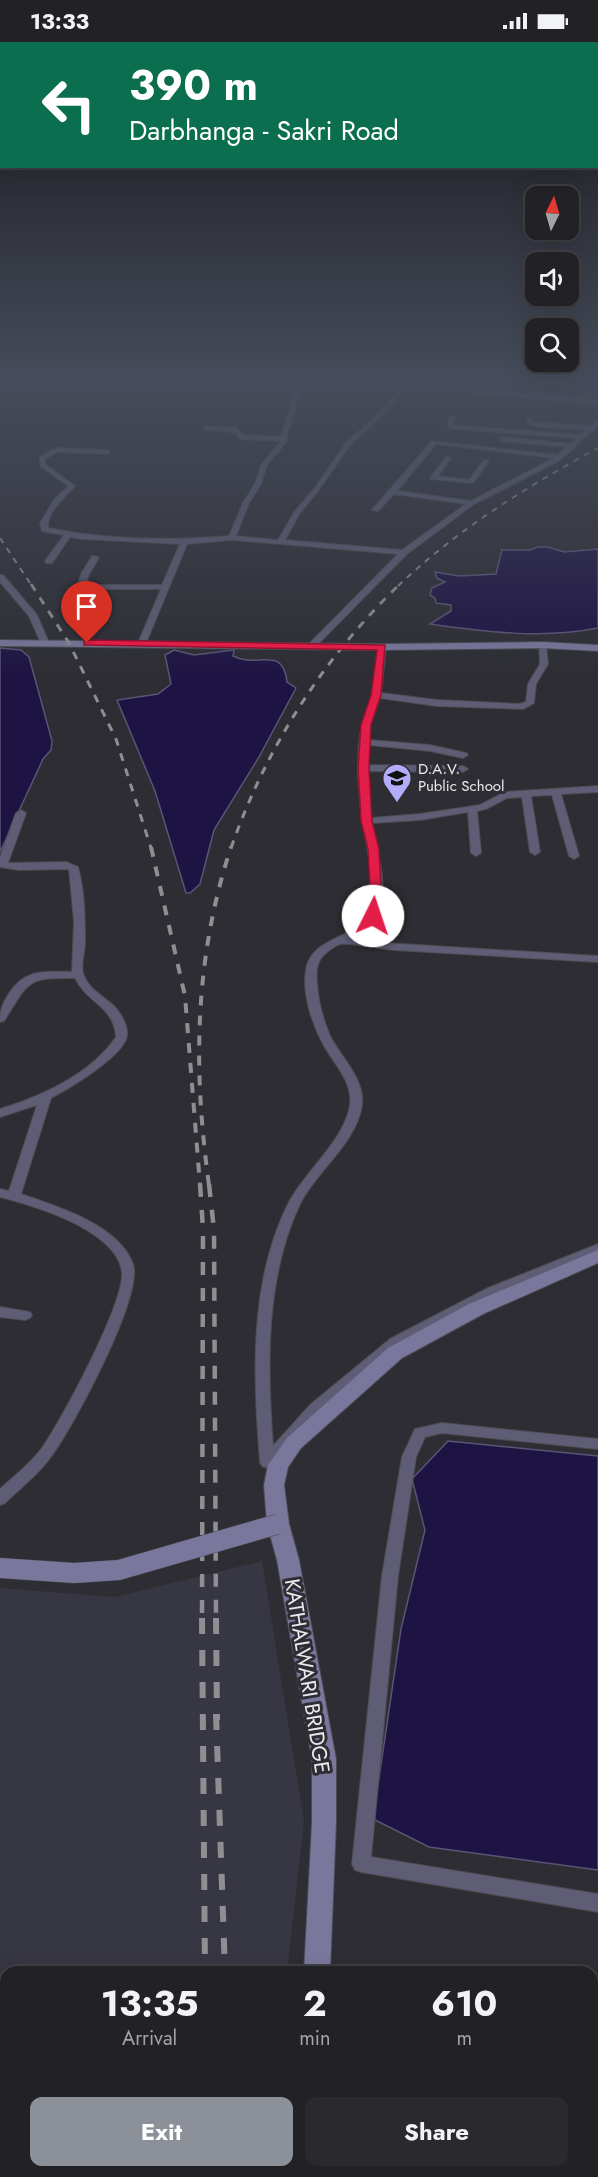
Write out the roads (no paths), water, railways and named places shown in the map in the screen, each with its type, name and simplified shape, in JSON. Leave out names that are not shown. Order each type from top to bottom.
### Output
[{"type":"main road","points":[[0,643],[382,647],[543,645],[598,648]]},
{"type":"main road","name":"KATHALWARI BRIDGE","points":[[317,1966],[324,1823],[324,1759],[310,1672],[288,1560],[278,1524],[274,1485],[278,1465],[294,1443],[395,1353],[476,1309],[598,1256]]},
{"type":"main road","points":[[0,1568],[60,1574],[103,1573],[278,1524]]},
{"type":"street","points":[[64,481],[72,486],[56,501],[43,525],[48,531],[68,535],[184,542],[232,538],[404,552]]},
{"type":"street","points":[[232,538],[246,502],[259,481]]},
{"type":"street","points":[[281,541],[297,512],[323,481]]},
{"type":"street","points":[[376,510],[402,481]]},
{"type":"street","points":[[434,497],[450,481]]},
{"type":"street","points":[[457,481],[472,481]]},
{"type":"street","points":[[312,645],[404,552],[472,503],[515,481]]},
{"type":"street","points":[[392,492],[472,503]]},
{"type":"street","points":[[49,561],[68,535]]},
{"type":"street","points":[[142,643],[184,542]]},
{"type":"street","points":[[95,558],[83,577],[84,587],[166,587]]},
{"type":"street","points":[[0,577],[33,615],[45,643]]},
{"type":"street","points":[[376,695],[437,703],[520,707],[530,703],[532,684],[544,664],[543,645]]},
{"type":"street","points":[[382,647],[376,695],[366,725],[363,768],[367,821],[374,849],[376,906],[373,916],[365,926],[315,957],[311,968],[312,986],[320,1024],[355,1090],[356,1106],[339,1140],[294,1204],[275,1258],[263,1332],[263,1422],[267,1462],[316,1408],[395,1342],[493,1291],[598,1248]]},
{"type":"street","points":[[365,742],[430,748],[463,755]]},
{"type":"street","points":[[363,768],[463,769]]},
{"type":"street","points":[[367,821],[420,817],[472,809],[490,804],[500,796],[598,789]]},
{"type":"street","points":[[556,792],[574,856]]},
{"type":"street","points":[[526,793],[535,852]]},
{"type":"street","points":[[472,809],[476,853]]},
{"type":"street","points":[[0,1113],[45,1097],[92,1066],[113,1049],[122,1036],[120,1021],[114,1012],[88,989],[78,975],[79,932],[73,867],[66,865],[8,867],[2,864],[21,813]]},
{"type":"street","points":[[343,941],[385,946],[598,959]]},
{"type":"street","points":[[1,1015],[23,982],[32,976],[78,975]]},
{"type":"street","points":[[0,1499],[50,1448],[93,1367],[116,1317],[129,1276],[126,1262],[118,1249],[95,1230],[43,1207],[7,1195],[45,1097]]},
{"type":"street","points":[[0,1312],[26,1315]]},
{"type":"street","points":[[598,1444],[442,1428],[427,1430],[416,1438],[407,1467],[390,1576],[361,1864],[598,1902]]},
{"type":"railway","points":[[398,586],[444,546],[493,510],[541,481]]},
{"type":"railway","points":[[0,538],[32,586]]},
{"type":"railway","points":[[31,584],[69,643],[116,739],[151,848]]},
{"type":"railway","points":[[231,848],[261,775],[300,706],[346,642],[398,586]]},
{"type":"railway","points":[[151,847],[185,996],[200,1185]]},
{"type":"railway","points":[[209,1185],[200,1099],[200,1015],[210,931],[231,847]]},
{"type":"railway","points":[[200,1184],[203,1229],[202,1618]]},
{"type":"railway","points":[[209,1184],[214,1230],[216,1619]]},
{"type":"railway","points":[[202,1618],[205,1966]]},
{"type":"railway","points":[[216,1618],[217,1720]]},
{"type":"railway","points":[[216,1714],[225,1966]]},
{"type":"place","name":"D.A.V. Public School","points":[[397,804]]}]
